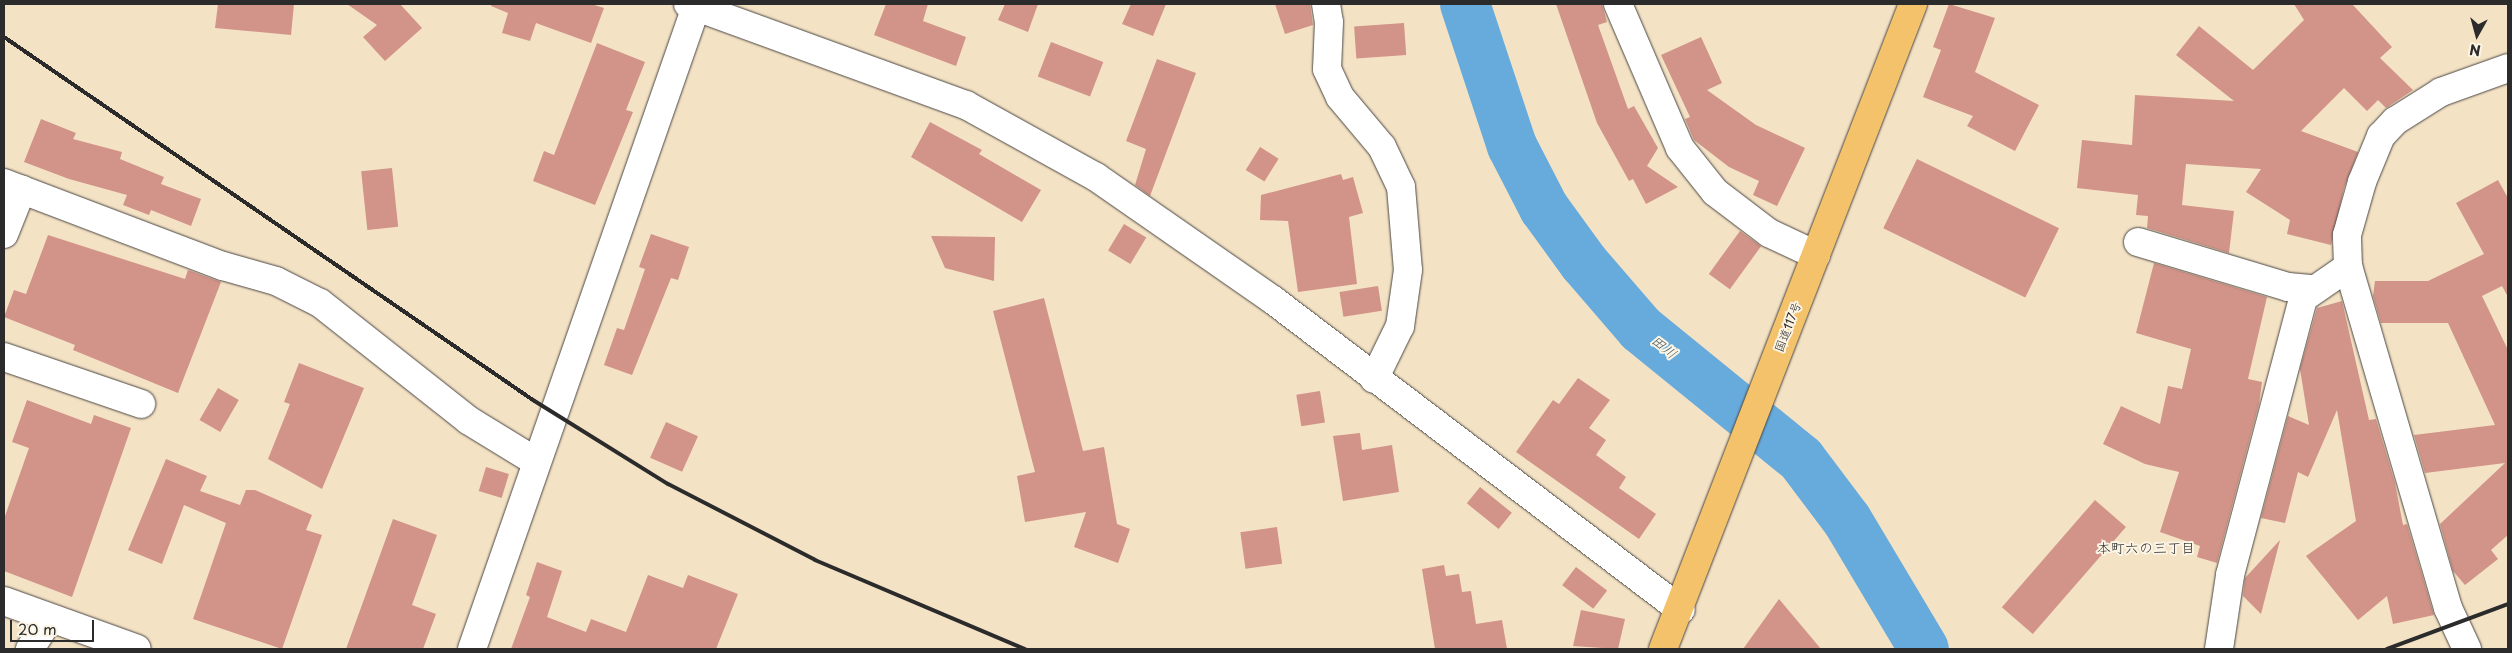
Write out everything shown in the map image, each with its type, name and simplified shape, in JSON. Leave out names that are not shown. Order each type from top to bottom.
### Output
[{"type":"highway","name":"国道117号","points":[[1663,649],[1681,610],[1732,472],[1913,4]]},
{"type":"street","points":[[1326,4],[1329,22],[1327,69],[1340,98],[1382,147],[1401,187],[1408,270],[1400,326],[1374,379]]},
{"type":"street","points":[[1618,4],[1680,148],[1715,192],[1769,233],[1816,255]]},
{"type":"street","points":[[472,649],[535,461],[694,5],[966,105],[1096,177],[1273,300],[1374,379],[1681,610]]},
{"type":"street","points":[[2466,649],[2448,608],[2348,267],[2347,235],[2362,182],[2381,136],[2409,109],[2474,78],[2508,68]]},
{"type":"street","points":[[4,234],[13,186],[223,266],[276,281],[320,303],[468,420],[535,461]]},
{"type":"street","points":[[2138,242],[2288,287],[2313,289]]},
{"type":"street","points":[[2219,649],[2230,575],[2289,341],[2303,298],[2313,289],[2348,267]]},
{"type":"street","points":[[4,357],[141,404]]},
{"type":"street","points":[[4,601],[137,649]]},
{"type":"street","points":[[30,649],[49,618]]},
{"type":"building","points":[[218,4],[294,4],[291,35],[215,28]]},
{"type":"building","points":[[347,4],[400,4],[422,28],[385,61],[363,37],[377,25]]},
{"type":"building","points":[[491,4],[591,4],[604,8],[591,43],[536,23],[530,41],[502,33],[508,13],[491,6]]},
{"type":"building","points":[[886,4],[928,4],[923,21],[966,37],[956,66],[874,35]]},
{"type":"building","points":[[1005,4],[1038,4],[1028,32],[998,20]]},
{"type":"building","points":[[1131,4],[1166,4],[1153,36],[1122,24]]},
{"type":"building","points":[[1275,4],[1310,4],[1313,25],[1285,34]]},
{"type":"building","points":[[1556,4],[1602,4],[1607,22],[1598,25],[1628,109],[1634,106],[1658,148],[1647,166],[1678,187],[1646,204],[1633,179],[1629,181],[1597,123]]},
{"type":"building","points":[[1949,4],[1995,18],[1975,72],[2039,105],[2015,151],[1967,126],[1973,116],[1923,97],[1941,50],[1933,47]]},
{"type":"building","points":[[2294,4],[2352,4],[2392,47],[2380,58],[2413,90],[2386,108],[2378,100],[2367,111],[2344,88],[2301,131],[2358,152],[2344,188],[2331,245],[2287,234],[2290,220],[2246,192],[2261,169],[2186,164],[2182,205],[2234,211],[2229,253],[2147,228],[2148,216],[2136,215],[2138,195],[2077,188],[2082,140],[2132,145],[2135,95],[2234,101],[2176,55],[2199,26],[2253,70],[2304,20]]},
{"type":"building","points":[[1404,23],[1406,55],[1356,58],[1354,26]]},
{"type":"building","points":[[1701,37],[1722,83],[1707,90],[1756,125],[1805,148],[1777,206],[1753,195],[1759,181],[1729,167],[1694,140],[1685,119],[1690,117],[1661,55]]},
{"type":"building","points":[[1051,42],[1103,62],[1090,97],[1038,77]]},
{"type":"building","points":[[597,43],[645,62],[626,110],[633,112],[595,205],[533,181],[544,151],[554,155]]},
{"type":"building","points":[[1157,59],[1196,73],[1150,196],[1135,185],[1146,149],[1126,141]]},
{"type":"building","points":[[41,119],[76,133],[73,139],[122,152],[120,159],[164,177],[161,184],[201,199],[191,226],[151,210],[149,215],[123,205],[127,195],[69,179],[24,162]]},
{"type":"building","points":[[930,122],[982,150],[979,154],[1041,190],[1022,222],[911,157]]},
{"type":"building","points":[[1260,147],[1279,159],[1264,182],[1246,170]]},
{"type":"building","points":[[1917,159],[2059,228],[2025,297],[1883,228]]},
{"type":"building","points":[[392,168],[398,227],[367,230],[361,171]]},
{"type":"building","points":[[1341,174],[1343,180],[1353,177],[1363,213],[1349,217],[1357,284],[1298,292],[1288,221],[1260,220],[1261,195]]},
{"type":"building","points":[[2498,180],[2508,198],[2508,297],[2502,286],[2482,296],[2508,350],[2508,535],[2491,550],[2498,559],[2465,585],[2453,571],[2440,524],[2505,463],[2425,473],[2414,435],[2495,425],[2448,323],[2381,323],[2373,296],[2375,281],[2428,281],[2484,254],[2456,203]]},
{"type":"building","points":[[1124,224],[1146,237],[1130,264],[1108,251]]},
{"type":"building","points":[[1740,231],[1761,246],[1730,289],[1709,274]]},
{"type":"building","points":[[651,234],[689,247],[678,280],[671,278],[632,375],[604,365],[617,328],[624,330],[645,269],[639,267]]},
{"type":"building","points":[[48,235],[185,279],[188,270],[221,282],[178,393],[73,350],[75,345],[4,317],[14,290],[26,294]]},
{"type":"building","points":[[931,236],[995,237],[994,281],[945,268]]},
{"type":"building","points":[[2154,263],[2267,297],[2248,379],[2262,382],[2259,404],[2217,563],[2197,557],[2200,546],[2160,532],[2179,472],[2145,464],[2103,444],[2121,406],[2160,424],[2168,386],[2182,389],[2191,349],[2136,333]]},
{"type":"building","points":[[1378,286],[1382,311],[1343,317],[1339,292]]},
{"type":"building","points":[[1044,298],[1083,451],[1104,447],[1117,524],[1130,529],[1118,563],[1074,547],[1086,512],[1025,522],[1017,476],[1035,472],[993,311]]},
{"type":"building","points":[[2342,301],[2369,420],[2376,419],[2395,483],[2403,525],[2407,524],[2434,615],[2393,624],[2387,596],[2358,620],[2306,556],[2356,521],[2337,410],[2308,477],[2298,472],[2285,523],[2261,518],[2288,416],[2309,425],[2300,369],[2317,308]]},
{"type":"building","points":[[299,363],[364,388],[322,489],[268,459],[290,404],[284,402]]},
{"type":"building","points":[[1578,378],[1610,400],[1589,428],[1606,440],[1596,455],[1626,477],[1619,488],[1656,514],[1639,539],[1516,452],[1553,400],[1559,404]]},
{"type":"building","points":[[218,388],[239,400],[220,432],[200,420]]},
{"type":"building","points":[[1320,391],[1325,423],[1301,426],[1296,395]]},
{"type":"building","points":[[27,400],[91,424],[94,415],[131,428],[72,597],[4,571],[4,519],[29,448],[12,442]]},
{"type":"building","points":[[666,422],[698,436],[682,472],[650,458]]},
{"type":"building","points":[[1360,433],[1362,450],[1392,445],[1399,492],[1343,501],[1333,436]]},
{"type":"building","points":[[166,459],[207,476],[200,491],[240,505],[246,490],[255,490],[312,515],[306,530],[322,535],[282,649],[193,619],[226,523],[184,505],[162,564],[128,550]]},
{"type":"building","points":[[486,467],[509,474],[502,498],[479,491]]},
{"type":"building","points":[[1480,487],[1512,513],[1499,529],[1467,503]]},
{"type":"building","points":[[2095,500],[2126,527],[2033,634],[2002,607]]},
{"type":"building","points":[[393,519],[437,535],[412,605],[436,614],[423,649],[346,649]]},
{"type":"building","points":[[1277,527],[1282,564],[1246,569],[1240,532]]},
{"type":"building","points":[[2280,540],[2261,614],[2243,596],[2245,578]]},
{"type":"building","points":[[537,562],[562,571],[547,617],[586,632],[591,619],[626,632],[648,575],[683,588],[688,575],[738,594],[716,649],[511,649],[530,597],[526,595]]},
{"type":"building","points":[[1444,565],[1446,576],[1459,574],[1462,592],[1471,591],[1476,624],[1502,620],[1507,649],[1435,649],[1422,569]]},
{"type":"building","points":[[1576,567],[1607,590],[1593,609],[1562,585]]},
{"type":"building","points":[[1779,599],[1821,649],[1743,649]]},
{"type":"building","points":[[1581,610],[1625,619],[1618,649],[1573,646]]},
{"type":"waterway","name":"田川","points":[[1465,4],[1512,146],[1544,208],[1584,263],[1641,329],[1801,459],[1847,520],[1924,649]]},
{"type":"railway","points":[[4,37],[533,400],[668,484],[815,560],[1025,649]]},
{"type":"railway","points":[[2387,649],[2508,604]]},
{"type":"district","name":"本町六の三丁目","points":[[2146,548]]}]
